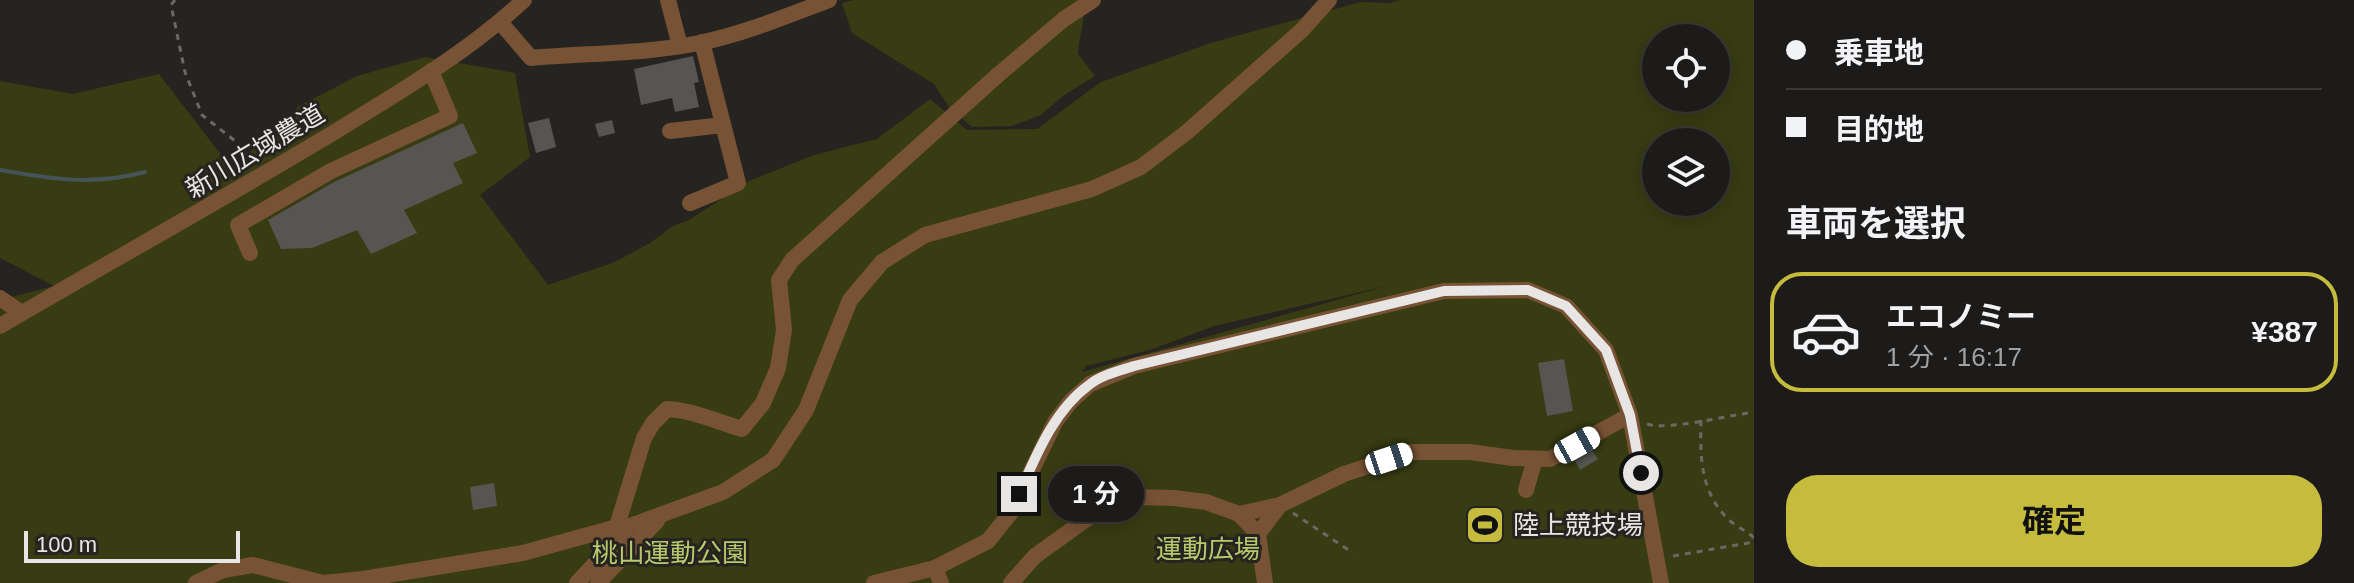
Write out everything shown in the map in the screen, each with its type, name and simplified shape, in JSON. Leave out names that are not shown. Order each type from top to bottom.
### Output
[{"type":"street","name":"新川広域農道","points":[[0,326],[261,177],[431,71],[500,22],[524,0]]},
{"type":"street","points":[[668,0],[680,46]]},
{"type":"street","points":[[500,22],[531,58],[702,42],[829,0]]},
{"type":"street","points":[[617,526],[644,438],[667,409],[685,410],[742,429],[763,403],[778,368],[784,330],[779,280],[792,260],[968,100],[1064,19],[1093,0]]},
{"type":"street","points":[[577,583],[630,526],[723,492],[773,460],[806,410],[850,300],[882,262],[925,235],[1092,189],[1141,167],[1187,132],[1302,30],[1329,0]]},
{"type":"street","points":[[690,203],[738,183],[702,42]]},
{"type":"street","points":[[250,253],[238,225],[331,171],[450,116],[431,71]]},
{"type":"street","points":[[670,131],[723,125]]},
{"type":"street","points":[[874,583],[938,575],[988,541],[1012,511],[1055,422],[1090,384],[1134,366],[1444,291],[1528,290],[1566,306],[1606,350],[1630,415],[1661,583]]},
{"type":"street","points":[[0,298],[22,313]]},
{"type":"street","points":[[1239,514],[1280,505],[1344,474],[1411,452],[1470,452],[1550,459],[1630,415]]},
{"type":"street","points":[[1526,490],[1535,459]]},
{"type":"street","points":[[1011,583],[1035,556],[1088,518],[1134,497],[1206,502],[1239,514],[1258,534],[1265,583]]},
{"type":"street","points":[[1258,534],[1280,505]]},
{"type":"street","points":[[196,583],[223,570],[253,565],[323,583],[363,579],[523,553],[665,515]]},
{"type":"street","points":[[598,583],[665,515]]},
{"type":"path","points":[[175,0],[171,5],[185,72],[202,115],[239,144],[261,177]]},
{"type":"path","points":[[1630,415],[1652,426],[1754,412]]},
{"type":"path","points":[[1701,420],[1699,445],[1703,479],[1716,505],[1754,540]]},
{"type":"path","points":[[1280,505],[1353,553]]},
{"type":"path","points":[[1657,559],[1754,540]]},
{"type":"green space","points":[[854,0],[1084,0],[1078,54],[1095,76],[1064,95],[1041,115],[1012,126],[972,127],[949,107],[934,84],[852,33],[842,3]]},
{"type":"green space","points":[[1754,0],[1754,583],[0,583],[0,300],[54,286],[0,258],[0,81],[73,94],[159,74],[232,169],[299,106],[357,76],[425,57],[515,73],[530,157],[480,195],[548,285],[615,262],[749,181],[814,155],[877,139],[930,99],[967,130],[1037,129],[1101,82],[1211,43],[1361,2]],"holes":[[[1386,286],[1082,372],[1086,366],[1150,350],[1214,326]]]},
{"type":"building","points":[[693,56],[699,82],[694,83],[699,107],[675,112],[672,98],[641,105],[634,69]]},
{"type":"building","points":[[549,118],[556,147],[536,153],[528,123]]},
{"type":"building","points":[[612,120],[615,133],[599,137],[595,124]]},
{"type":"building","points":[[463,123],[477,153],[453,163],[463,183],[404,210],[417,233],[371,254],[357,230],[312,248],[281,249],[268,220],[334,182]]},
{"type":"building","points":[[1564,359],[1573,411],[1547,416],[1538,363]]},
{"type":"building","points":[[1591,449],[1598,459],[1580,470],[1574,458]]},
{"type":"building","points":[[494,483],[497,506],[473,510],[470,487]]},
{"type":"waterway","points":[[0,170],[90,180],[145,172]]},
{"type":"place","name":"陸上競技場","points":[[1485,525]]},
{"type":"route","points":[[1019,494],[1055,422],[1071,401],[1090,384],[1107,375],[1444,291],[1481,289],[1528,290],[1566,306],[1606,350],[1630,415],[1641,473]]},
{"type":"park label","name":"運動広場","points":[[1208,549]]},
{"type":"park label","name":"桃山運動公園","points":[[670,553]]}]
